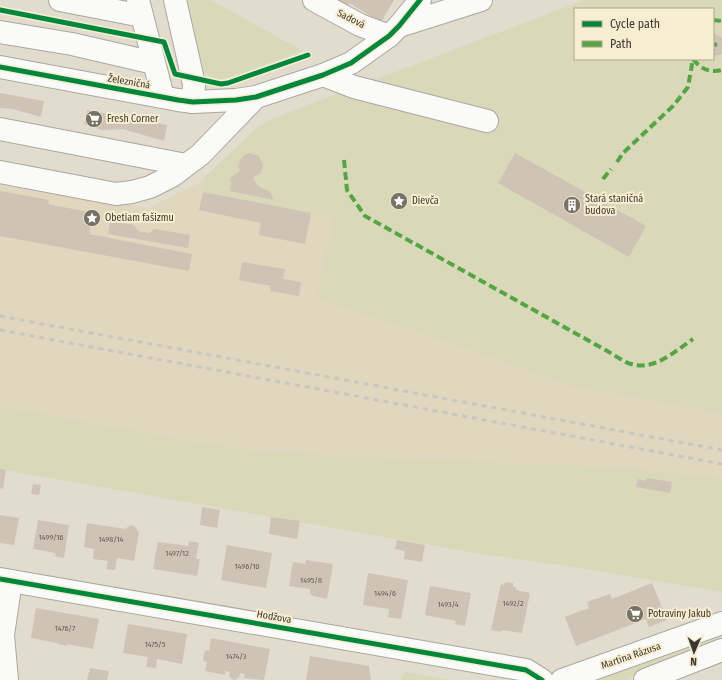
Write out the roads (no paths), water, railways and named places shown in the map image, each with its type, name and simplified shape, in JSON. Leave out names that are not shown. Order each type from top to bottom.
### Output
[{"type":"street","points":[[60,0],[140,8],[163,97]]},
{"type":"street","points":[[175,0],[194,84],[193,102]]},
{"type":"street","name":"Sadová","points":[[314,0],[360,25],[394,31]]},
{"type":"street","points":[[394,31],[420,0]]},
{"type":"street","points":[[394,31],[481,0]]},
{"type":"street","name":"Železničná","points":[[0,67],[193,102],[236,100],[256,97],[323,75],[351,63],[394,31]]},
{"type":"street","points":[[0,32],[72,44],[155,69]]},
{"type":"street","points":[[323,75],[354,87],[487,121]]},
{"type":"street","points":[[0,172],[116,194],[132,192],[150,187],[162,182],[201,154],[256,97]]},
{"type":"street","points":[[0,129],[186,165]]},
{"type":"street","points":[[5,580],[3,635],[7,680]]},
{"type":"street","name":"Hodžova","points":[[5,580],[526,670],[542,680]]},
{"type":"street","name":"Martina Rázusa","points":[[562,680],[722,623]]},
{"type":"street","points":[[645,680],[722,650]]},
{"type":"railway","points":[[0,316],[722,450]]},
{"type":"railway","points":[[0,330],[722,464]]},
{"type":"place","name":"Fresh Corner","points":[[94,119]]},
{"type":"place","name":"Dievča","points":[[399,201]]},
{"type":"place","name":"Stará staničná budova","points":[[572,205]]},
{"type":"place","name":"Obetiam fašizmu","points":[[92,218]]},
{"type":"place","name":"Potraviny Jakub","points":[[635,614]]}]
